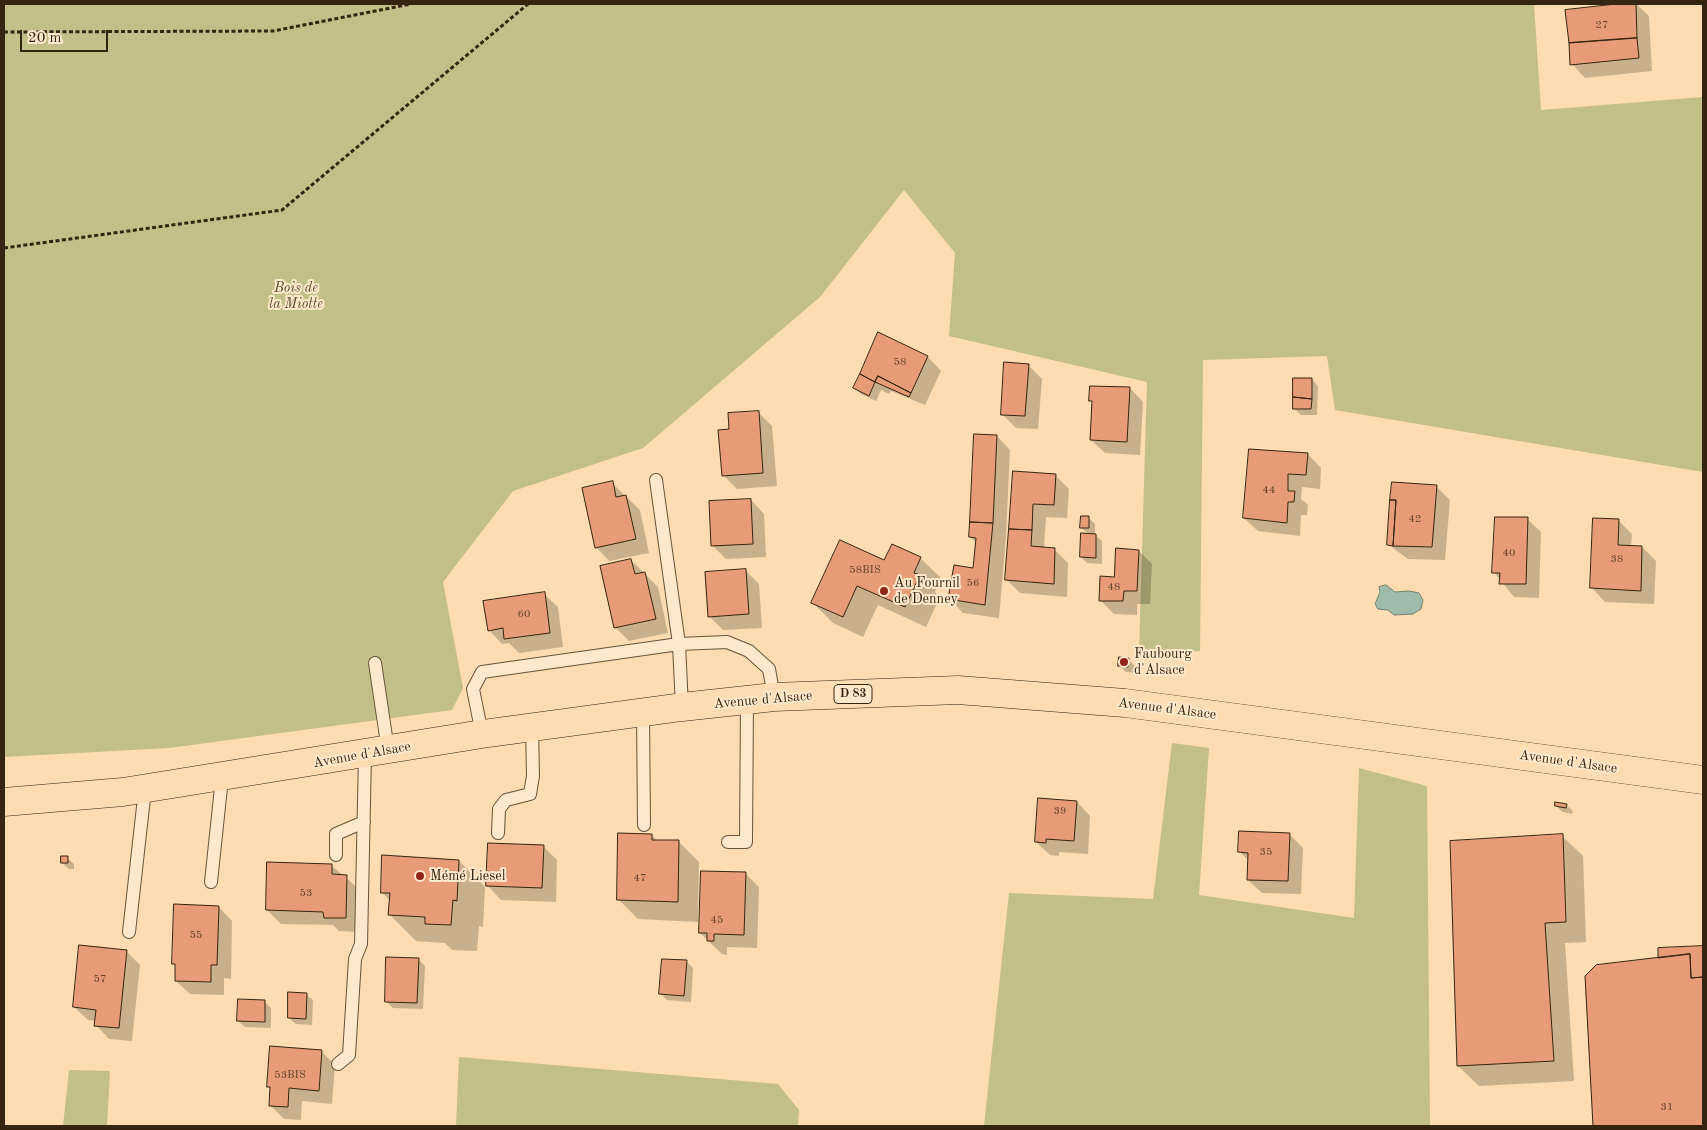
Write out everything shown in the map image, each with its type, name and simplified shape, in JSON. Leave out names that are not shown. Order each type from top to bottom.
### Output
[{"type":"main road","name":"Avenue d'Alsace","points":[[4,802],[145,789],[222,778],[482,734],[682,707],[774,697],[958,690],[1124,703],[1703,780]]},
{"type":"lane","points":[[656,480],[679,644],[682,707]]},
{"type":"lane","points":[[482,734],[473,689],[482,672],[679,644],[727,642],[749,651],[769,669],[774,697]]},
{"type":"lane","points":[[338,1064],[349,1054],[355,959],[361,944],[364,822],[376,752],[375,663]]},
{"type":"lane","points":[[728,842],[746,842],[746,700]]},
{"type":"lane","points":[[643,712],[644,825]]},
{"type":"lane","points":[[498,834],[500,809],[506,800],[530,794],[534,776],[532,728]]},
{"type":"lane","points":[[211,882],[222,778]]},
{"type":"lane","points":[[129,932],[145,789]]},
{"type":"lane","points":[[336,855],[336,834],[364,822]]},
{"type":"path","points":[[4,32],[274,31],[411,4]]},
{"type":"path","points":[[4,248],[282,210],[528,4]]},
{"type":"green space","name":"Bois de la Miotte","points":[[4,4],[1534,4],[1541,110],[1703,97],[1703,472],[1335,410],[1327,356],[1203,360],[1200,651],[1139,653],[1147,382],[949,336],[955,253],[904,190],[820,297],[643,448],[513,491],[443,582],[463,688],[452,710],[169,748],[4,757]]},
{"type":"green space","points":[[1172,743],[1209,748],[1199,895],[1354,918],[1359,768],[1427,786],[1430,1126],[984,1126],[1009,893],[1153,899]]},
{"type":"green space","points":[[459,1057],[778,1084],[799,1110],[798,1126],[456,1126]]},
{"type":"green space","points":[[69,1070],[110,1071],[107,1126],[63,1126]]},
{"type":"shaded area","points":[[1386,585],[1395,592],[1409,591],[1419,593],[1423,600],[1421,609],[1413,614],[1394,615],[1388,610],[1378,609],[1375,604],[1380,592],[1379,587]]},
{"type":"building","points":[[1616,4],[1636,4],[1637,38],[1569,43],[1565,10]]},
{"type":"building","points":[[1637,38],[1639,58],[1570,65],[1569,43]]},
{"type":"building","points":[[878,332],[928,356],[911,393],[878,376],[875,382],[860,374]]},
{"type":"building","points":[[1004,362],[1029,364],[1025,416],[1001,415]]},
{"type":"building","points":[[860,374],[875,382],[869,396],[853,388]]},
{"type":"building","points":[[878,376],[911,393],[909,397],[875,382]]},
{"type":"building","points":[[1293,378],[1312,378],[1312,399],[1293,397]]},
{"type":"building","points":[[1090,386],[1130,387],[1127,442],[1090,440],[1092,401],[1089,401]]},
{"type":"building","points":[[1293,397],[1312,399],[1311,409],[1293,409]]},
{"type":"building","points":[[759,411],[763,473],[722,476],[718,430],[729,429],[728,413]]},
{"type":"building","points":[[974,434],[997,435],[993,523],[970,522]]},
{"type":"building","points":[[1249,449],[1308,453],[1306,475],[1288,474],[1288,491],[1295,491],[1294,502],[1288,502],[1287,523],[1243,518]]},
{"type":"building","points":[[1013,471],[1056,474],[1054,505],[1033,504],[1032,530],[1009,529]]},
{"type":"building","points":[[613,481],[616,497],[626,495],[636,539],[595,548],[582,488]]},
{"type":"building","points":[[1392,482],[1437,485],[1432,547],[1393,546],[1396,500],[1390,500]]},
{"type":"building","points":[[751,499],[753,544],[711,546],[709,501]]},
{"type":"building","points":[[1390,500],[1396,500],[1393,546],[1387,545]]},
{"type":"building","points":[[1081,516],[1089,516],[1089,528],[1080,528]]},
{"type":"building","points":[[1495,517],[1528,517],[1526,584],[1499,584],[1500,573],[1492,573]]},
{"type":"building","points":[[1593,518],[1619,519],[1618,545],[1642,546],[1641,591],[1590,588]]},
{"type":"building","points":[[970,522],[993,523],[985,605],[948,599],[954,565],[973,568],[976,538],[969,537]]},
{"type":"building","points":[[1009,529],[1032,530],[1031,546],[1055,548],[1054,584],[1005,580]]},
{"type":"building","points":[[1081,533],[1096,534],[1096,558],[1080,557]]},
{"type":"building","points":[[840,540],[884,560],[892,544],[921,557],[914,573],[920,575],[905,607],[857,586],[843,617],[811,603]]},
{"type":"building","points":[[1116,548],[1139,550],[1137,591],[1124,591],[1123,601],[1099,601],[1100,576],[1114,577]]},
{"type":"building","points":[[631,559],[635,574],[645,572],[656,619],[614,628],[600,566]]},
{"type":"building","points":[[746,569],[749,614],[708,617],[705,572]]},
{"type":"building","points":[[545,592],[550,633],[504,639],[503,628],[488,631],[483,601]]},
{"type":"building","name":"Faubourg d'Alsace","points":[[1119,657],[1129,658],[1128,667],[1118,666]]},
{"type":"building","points":[[1038,798],[1077,801],[1074,841],[1046,839],[1046,843],[1035,842]]},
{"type":"building","points":[[1555,802],[1567,804],[1566,808],[1555,806]]},
{"type":"building","points":[[1239,831],[1290,833],[1288,881],[1247,880],[1248,853],[1238,852]]},
{"type":"building","points":[[618,833],[652,834],[652,840],[679,840],[678,902],[617,900]]},
{"type":"building","points":[[1563,834],[1566,922],[1545,923],[1554,1061],[1457,1066],[1450,841]]},
{"type":"building","points":[[488,843],[544,845],[542,888],[486,886]]},
{"type":"building","name":"Mémé Liesel","points":[[382,855],[459,860],[457,901],[453,900],[451,925],[425,924],[425,917],[388,915],[390,893],[381,893]]},
{"type":"building","points":[[61,856],[68,856],[68,863],[61,863]]},
{"type":"building","points":[[267,862],[332,864],[332,874],[347,875],[346,918],[324,918],[323,912],[266,910]]},
{"type":"building","points":[[701,871],[746,872],[744,935],[714,934],[714,941],[707,941],[707,933],[699,933]]},
{"type":"building","points":[[174,904],[219,906],[217,965],[211,965],[211,982],[175,981],[175,964],[172,964]]},
{"type":"building","points":[[79,945],[127,950],[119,1028],[94,1026],[96,1010],[73,1007]]},
{"type":"building","points":[[1703,946],[1703,977],[1691,978],[1690,954],[1658,958],[1658,948]]},
{"type":"building","points":[[1690,954],[1691,978],[1703,977],[1703,1126],[1593,1126],[1585,976],[1596,965]]},
{"type":"building","points":[[386,957],[419,958],[417,1003],[385,1002]]},
{"type":"building","points":[[662,959],[687,960],[684,996],[659,994]]},
{"type":"building","points":[[288,992],[307,993],[306,1019],[288,1018]]},
{"type":"building","points":[[238,999],[265,1000],[265,1022],[237,1021]]},
{"type":"building","points":[[270,1046],[322,1050],[319,1091],[289,1088],[288,1107],[269,1106],[270,1087],[267,1087]]},
{"type":"place","name":"Au Fournil de Denney","points":[[884,591]]},
{"type":"place","name":"Faubourg d'Alsace","points":[[1124,662]]},
{"type":"place","name":"Mémé Liesel","points":[[420,876]]}]
